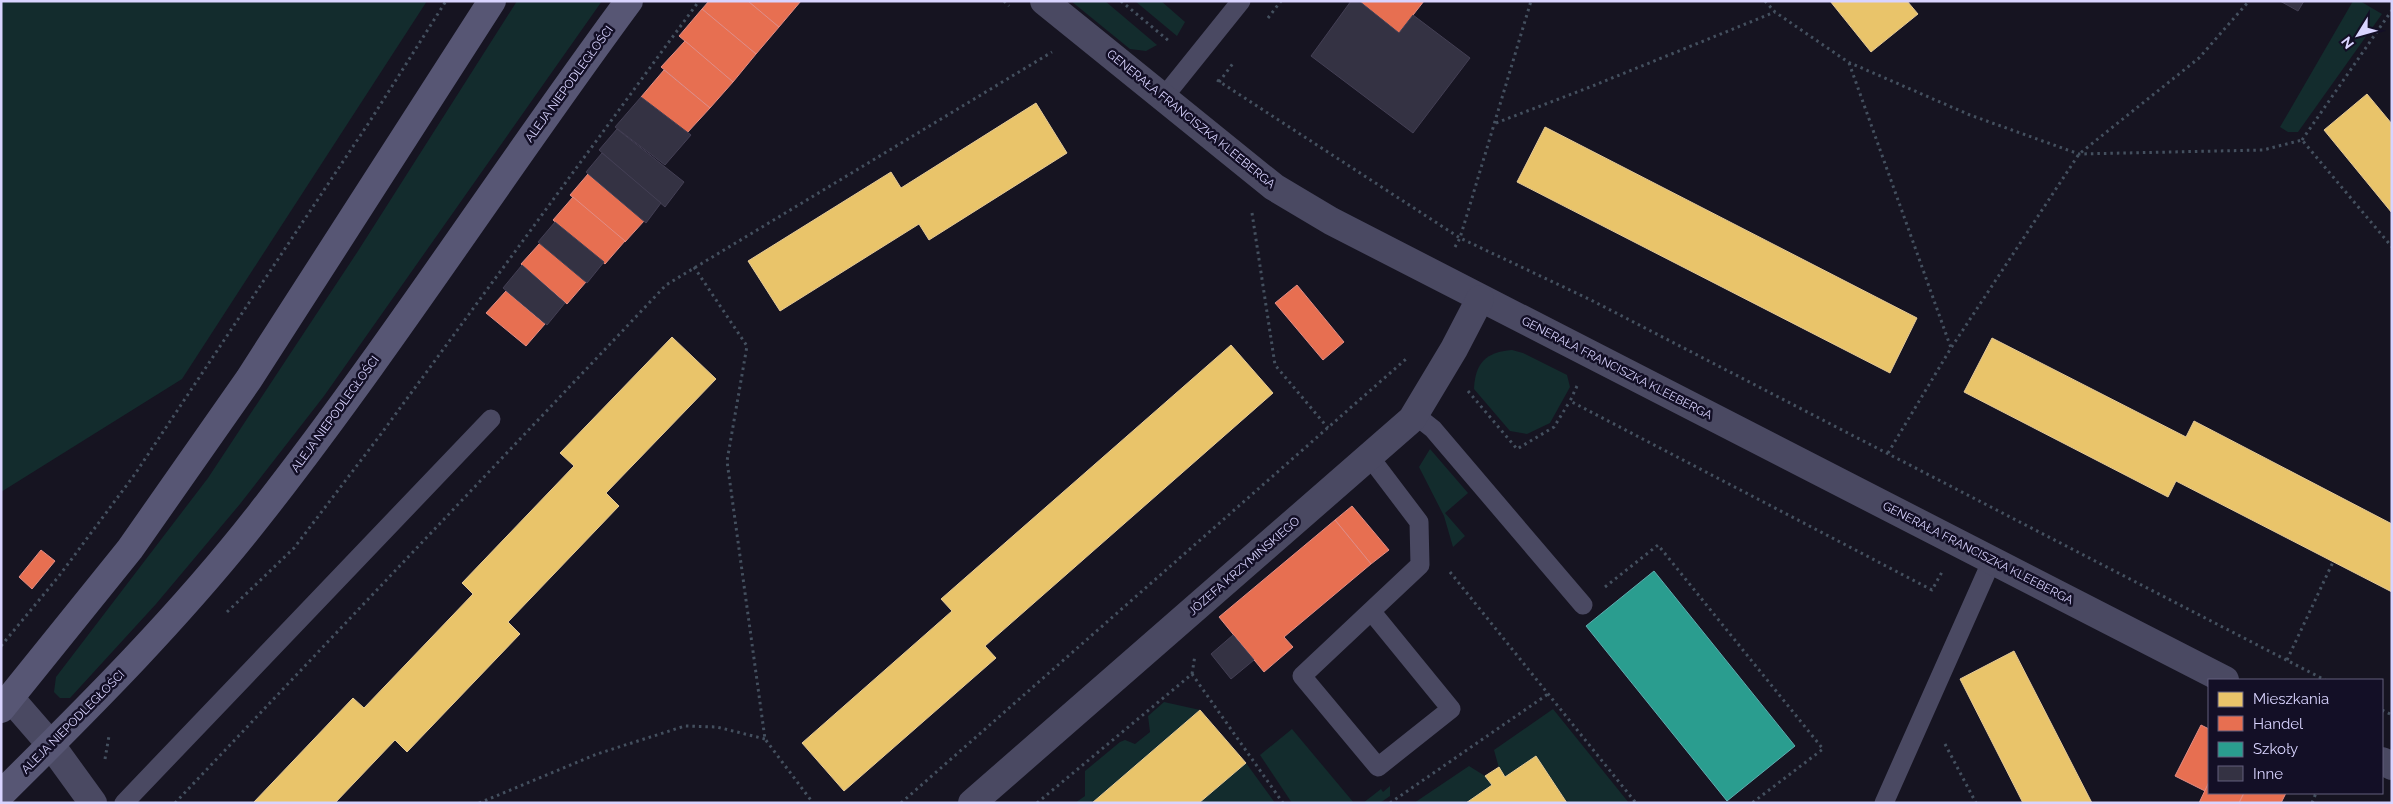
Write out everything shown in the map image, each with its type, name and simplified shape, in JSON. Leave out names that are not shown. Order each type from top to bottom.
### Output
[{"type":"street","points":[[87,795],[51,745],[6,704],[130,549],[249,379],[492,1]]},
{"type":"street","name":"ALEJA NIEPODLEGŁOŚCI","points":[[1,794],[119,675],[185,602],[264,509],[364,375],[629,1]]},
{"type":"street","name":"GENERAŁA FRANCISZKA KLEEBERGA","points":[[1044,1],[1274,186],[1331,221],[2223,679]]},
{"type":"street","name":"JÓZEFA KRZYMIŃSKIEGO","points":[[972,803],[1412,419],[1454,349],[1480,299]]},
{"type":"lane","points":[[1163,98],[1241,1]]},
{"type":"lane","points":[[1414,414],[1433,429],[1583,605]]},
{"type":"lane","points":[[124,803],[491,419]]},
{"type":"lane","points":[[1369,456],[1419,522],[1420,565],[1371,610],[1302,676],[1378,767],[1451,709],[1371,610]]},
{"type":"lane","points":[[1884,803],[1992,560]]},
{"type":"path","points":[[1,646],[59,576],[135,474],[365,130],[446,1]]},
{"type":"path","points":[[224,614],[294,548],[381,434],[699,1]]},
{"type":"path","points":[[1121,1],[1219,82],[1460,238],[1590,300],[1888,452],[2323,679]]},
{"type":"path","points":[[1438,276],[1460,238],[1531,1]]},
{"type":"path","points":[[1765,1],[1775,12],[1848,62],[1970,115],[2079,154],[2263,150],[2302,140],[2392,10]]},
{"type":"path","points":[[1888,452],[1951,348],[2079,154],[2199,58],[2249,1]]},
{"type":"path","points":[[1496,123],[1590,88],[1775,12]]},
{"type":"path","points":[[175,803],[666,285],[1059,48]]},
{"type":"path","points":[[1848,62],[1951,348]]},
{"type":"path","points":[[2302,140],[2392,246]]},
{"type":"path","points":[[1251,209],[1275,365],[1328,428]]},
{"type":"path","points":[[694,267],[747,346],[727,461],[765,739],[813,803]]},
{"type":"path","points":[[901,803],[1409,356]]},
{"type":"path","points":[[1463,384],[1517,449],[1554,427],[1570,401]]},
{"type":"path","points":[[1583,605],[1658,545],[1823,749],[1752,803]]},
{"type":"path","points":[[2286,660],[2334,562]]},
{"type":"path","points":[[1450,572],[1636,803]]},
{"type":"path","points":[[1037,803],[1192,674],[1283,803]]},
{"type":"path","points":[[1390,803],[1548,694]]},
{"type":"path","points":[[1918,725],[1945,744],[1976,803]]},
{"type":"path","points":[[479,803],[597,754],[685,726],[717,727],[765,739]]},
{"type":"path","points":[[87,795],[105,761],[109,734]]},
{"type":"green space","points":[[1,1],[427,1],[182,379],[1,492]]},
{"type":"green space","points":[[517,1],[602,1],[324,396],[240,504],[156,604],[70,698],[60,698],[54,692],[56,677],[208,478],[358,251]]},
{"type":"green space","points":[[1071,1],[1105,1],[1157,45],[1146,51],[1130,49]]},
{"type":"green space","points":[[1135,1],[1161,1],[1185,22],[1177,36]]},
{"type":"green space","points":[[2353,1],[2360,1],[2382,14],[2298,132],[2288,132],[2280,127]]},
{"type":"green space","points":[[1512,350],[1523,353],[1567,375],[1570,387],[1550,423],[1527,434],[1510,431],[1474,389],[1477,372],[1484,360],[1495,353]]},
{"type":"green space","points":[[1430,449],[1468,493],[1445,513],[1465,536],[1453,547],[1444,516],[1419,467]]},
{"type":"green space","points":[[1164,702],[1200,710],[1246,763],[1275,803],[1075,803],[1085,796],[1085,771],[1120,742],[1125,740],[1135,744],[1150,732],[1148,716]]},
{"type":"green space","points":[[1553,709],[1629,803],[1414,803],[1469,766],[1485,776],[1499,768],[1494,750]]},
{"type":"green space","points":[[1292,729],[1354,803],[1292,803],[1260,755]]},
{"type":"green space","points":[[1390,786],[1390,796],[1380,803],[1363,803],[1381,789],[1383,792]]},
{"type":"building: Mieszkania","points":[[1830,1],[1907,1],[1918,14],[1871,52]]},
{"type":"building: Mieszkania","points":[[2367,94],[2392,124],[2392,213],[2324,130]]},
{"type":"building: Mieszkania","points":[[1036,103],[1067,153],[929,240],[919,224],[780,311],[748,261],[891,172],[901,188]]},
{"type":"building: Mieszkania","points":[[1545,127],[1917,318],[1890,373],[1517,182]]},
{"type":"building: Mieszkania","points":[[672,337],[716,379],[606,493],[619,506],[508,622],[520,634],[407,752],[395,740],[335,803],[253,803],[353,698],[364,708],[473,594],[462,583],[574,466],[560,453]]},
{"type":"building: Mieszkania","points":[[1992,338],[2186,437],[2194,421],[2392,524],[2392,592],[2176,481],[2168,497],[1964,392]]},
{"type":"building: Mieszkania","points":[[1231,345],[1273,393],[985,646],[996,658],[844,791],[802,743],[952,611],[941,599]]},
{"type":"building: Mieszkania","points":[[2014,651],[2092,803],[2023,803],[1960,679]]},
{"type":"building: Mieszkania","points":[[1200,710],[1246,763],[1199,803],[1092,803]]},
{"type":"building: Mieszkania","points":[[1536,756],[1567,803],[1466,803],[1492,785],[1485,776],[1499,767],[1505,777]]},
{"type":"building: Handel","points":[[709,1],[748,1],[779,27],[756,54],[702,9]]},
{"type":"building: Handel","points":[[748,1],[801,1],[779,27]]},
{"type":"building: Handel","points":[[1359,1],[1424,1],[1399,33]]},
{"type":"building: Handel","points":[[702,9],[756,54],[733,82],[679,36]]},
{"type":"building: Handel","points":[[685,41],[733,82],[710,108],[661,67]]},
{"type":"building: Handel","points":[[664,70],[710,108],[687,133],[641,97]]},
{"type":"building: Handel","points":[[588,174],[644,221],[625,242],[570,195]]},
{"type":"building: Handel","points":[[573,197],[625,241],[605,264],[553,220]]},
{"type":"building: Handel","points":[[540,243],[586,282],[567,304],[521,264]]},
{"type":"building: Handel","points":[[1297,285],[1344,342],[1323,360],[1275,303]]},
{"type":"building: Handel","points":[[506,291],[545,324],[526,346],[486,313]]},
{"type":"building: Handel","points":[[1352,506],[1389,550],[1371,564],[1335,520]]},
{"type":"building: Handel","points":[[1335,520],[1371,564],[1284,637],[1293,647],[1264,672],[1219,617]]},
{"type":"building: Handel","points":[[41,550],[55,561],[32,589],[19,577]]},
{"type":"building: Handel","points":[[2201,725],[2208,728],[2208,784],[2205,791],[2175,776]]},
{"type":"building: Handel","points":[[2208,784],[2208,794],[2244,794],[2239,803],[2199,803]]},
{"type":"building: Handel","points":[[2244,794],[2286,794],[2281,803],[2239,803]]},
{"type":"building: Szkoły","points":[[1654,571],[1795,746],[1727,801],[1586,626]]},
{"type":"building: Inne","points":[[1351,1],[1359,1],[1399,33],[1413,15],[1470,58],[1413,133],[1311,56]]},
{"type":"building: Inne","points":[[2280,1],[2304,1],[2298,11]]},
{"type":"building: Inne","points":[[641,97],[691,135],[665,165],[615,127]]},
{"type":"building: Inne","points":[[617,129],[684,182],[665,207],[599,150]]},
{"type":"building: Inne","points":[[602,153],[661,203],[646,223],[586,172]]},
{"type":"building: Inne","points":[[555,222],[604,262],[587,283],[538,242]]},
{"type":"building: Inne","points":[[522,265],[565,303],[547,325],[503,288]]},
{"type":"building: Inne","points":[[1233,635],[1254,660],[1231,679],[1211,654]]}]
